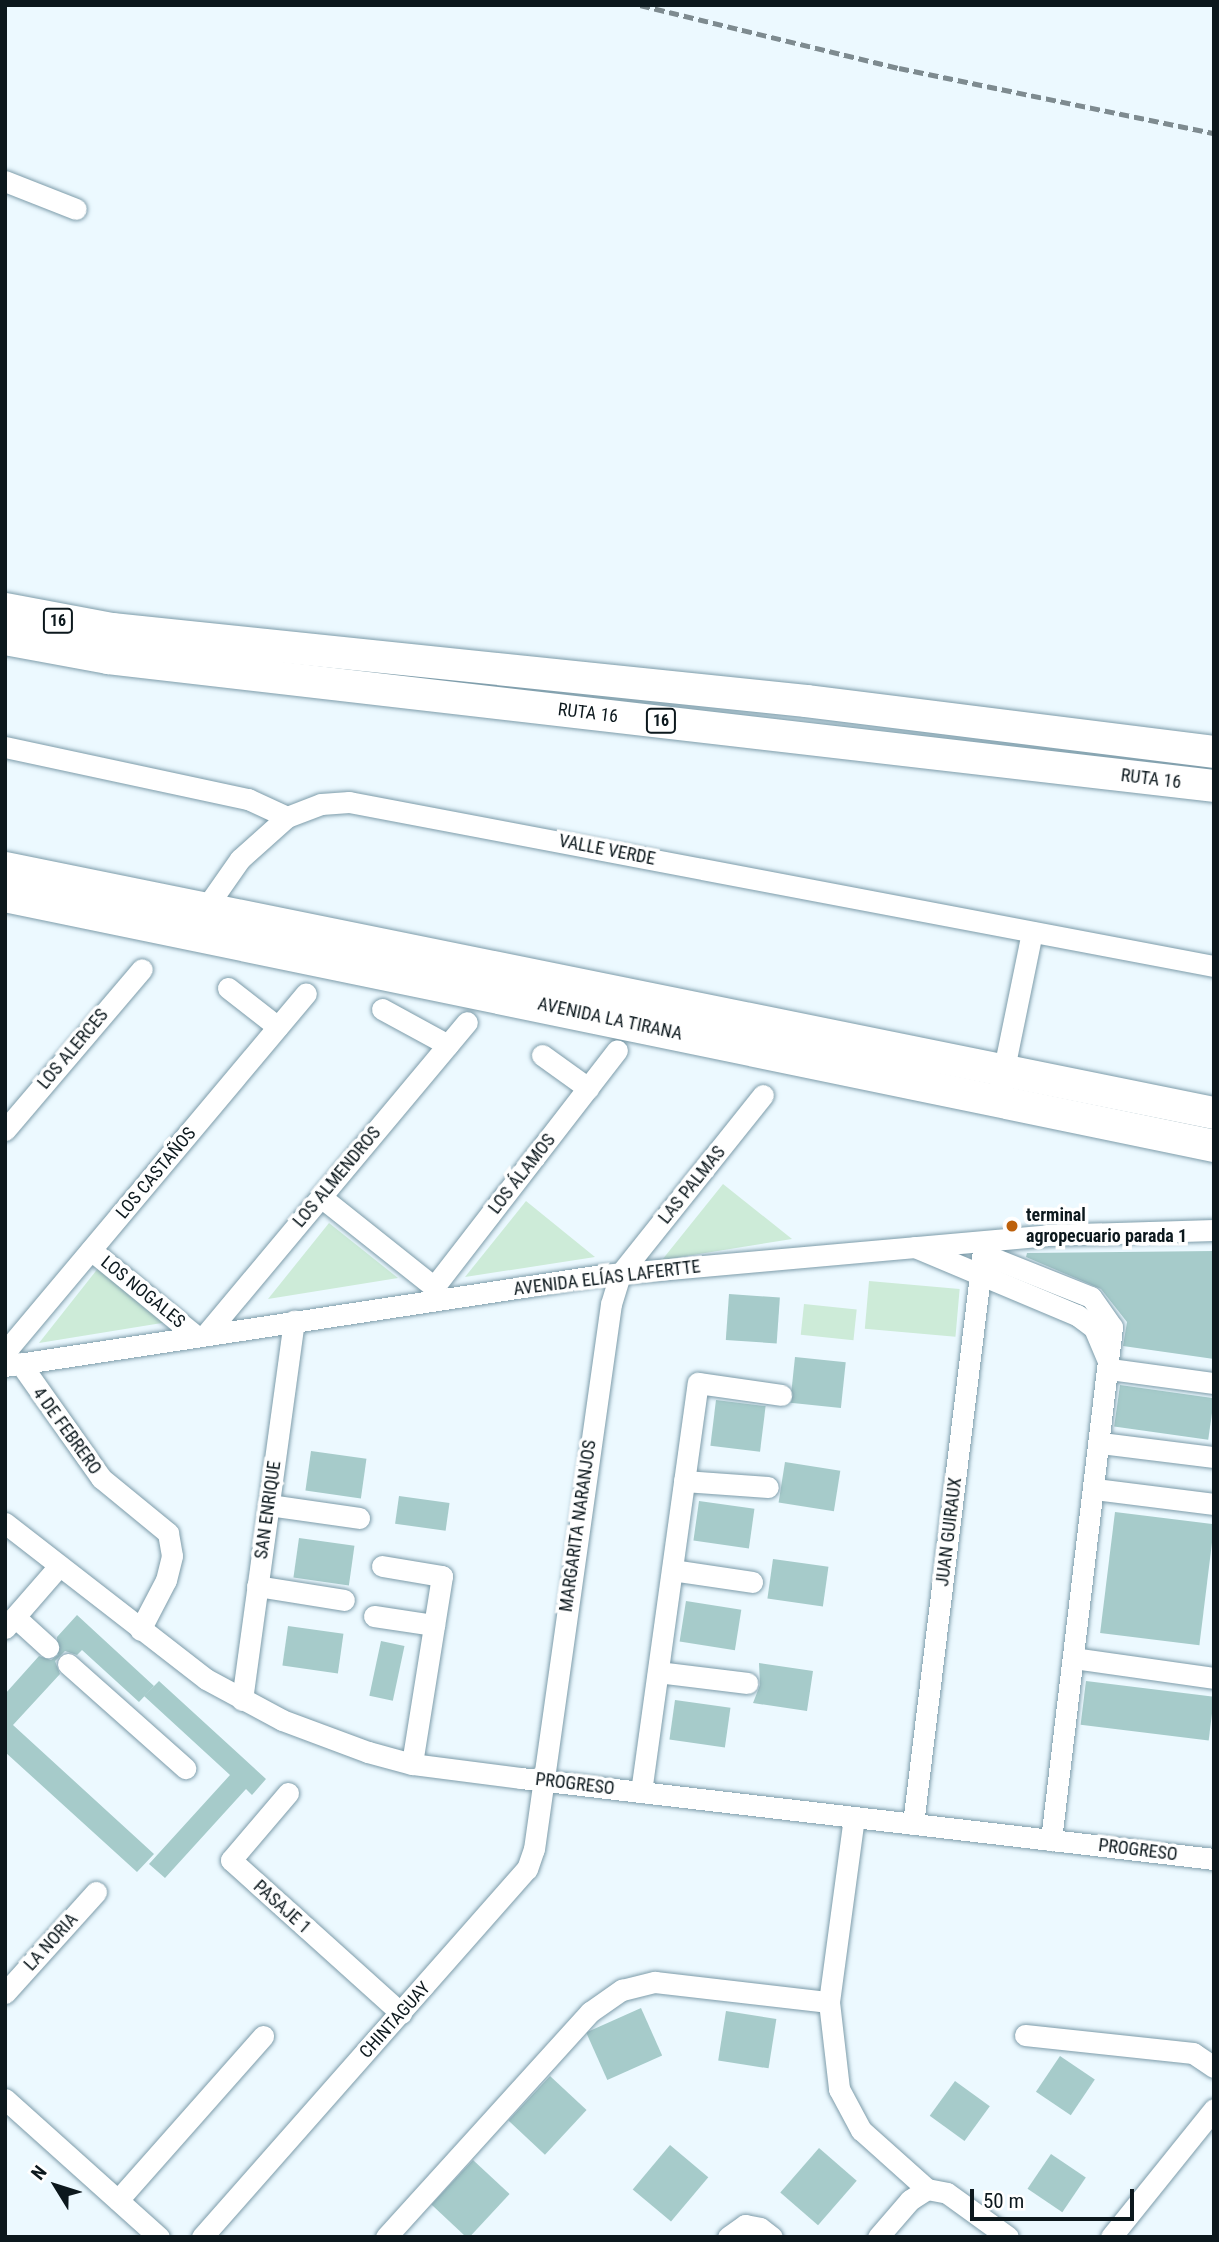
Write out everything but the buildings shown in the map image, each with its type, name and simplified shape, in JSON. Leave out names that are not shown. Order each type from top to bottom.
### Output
[{"type":"highway","name":"RUTA 16","points":[[5,609],[125,631],[807,701],[1214,752]]},
{"type":"highway","name":"RUTA 16","points":[[5,639],[108,658],[1214,786]]},
{"type":"highway","name":"AVENIDA LA TIRANA","points":[[5,868],[203,922],[1001,1085],[1214,1113]]},
{"type":"highway","name":"AVENIDA LA TIRANA","points":[[5,896],[203,922]]},
{"type":"highway","name":"AVENIDA LA TIRANA","points":[[1001,1085],[1214,1146]]},
{"type":"street","points":[[5,181],[76,209]]},
{"type":"street","points":[[5,747],[258,802],[287,817],[240,859],[203,922]]},
{"type":"street","name":"VALLE VERDE","points":[[287,817],[321,804],[363,804],[1214,966]]},
{"type":"street","points":[[1001,1085],[1032,932]]},
{"type":"street","name":"LOS ALERCES","points":[[5,1130],[142,969]]},
{"type":"street","points":[[228,988],[278,1027]]},
{"type":"street","name":"LOS CASTAÑOS","points":[[10,1360],[91,1250],[306,993]]},
{"type":"street","points":[[382,1009],[448,1045]]},
{"type":"street","name":"LOS ALMENDROS","points":[[201,1334],[321,1197],[467,1022]]},
{"type":"street","name":"LOS ÁLAMOS","points":[[435,1294],[617,1050]]},
{"type":"street","points":[[542,1055],[588,1088]]},
{"type":"street","name":"LAS PALMAS","points":[[621,1274],[764,1096]]},
{"type":"street","points":[[321,1197],[435,1294]]},
{"type":"street","name":"AVENIDA ELÍAS LAFERTTE","points":[[10,1360],[294,1321],[435,1294],[913,1246],[983,1256],[1214,1230]]},
{"type":"street","points":[[913,1246],[983,1256],[1094,1328],[1110,1369],[1051,1840]]},
{"type":"street","name":"LOS NOGALES","points":[[91,1250],[201,1334]]},
{"type":"street","name":"JUAN GUIRAUX","points":[[913,1824],[983,1256]]},
{"type":"street","name":"MARGARITA NARANJOS","points":[[540,1780],[611,1304],[621,1274]]},
{"type":"street","name":"SAN ENRIQUE","points":[[242,1700],[294,1321]]},
{"type":"street","name":"4 DE FEBRERO","points":[[10,1360],[101,1478],[168,1533],[172,1556],[166,1580],[140,1630]]},
{"type":"street","points":[[1110,1369],[1214,1383]]},
{"type":"street","points":[[642,1792],[698,1383],[781,1395]]},
{"type":"street","points":[[1101,1443],[1214,1457]]},
{"type":"street","points":[[684,1480],[768,1487]]},
{"type":"street","points":[[1095,1489],[1214,1504]]},
{"type":"street","points":[[269,1505],[359,1518]]},
{"type":"street","name":"PROGRESO","points":[[5,1523],[140,1630],[242,1700],[325,1738],[412,1764],[1214,1859]]},
{"type":"street","points":[[48,1647],[10,1623],[59,1566]]},
{"type":"street","points":[[382,1566],[442,1576],[412,1764]]},
{"type":"street","points":[[672,1570],[751,1582]]},
{"type":"street","points":[[257,1586],[344,1600]]},
{"type":"street","points":[[374,1616],[434,1625]]},
{"type":"street","points":[[1074,1658],[1214,1678]]},
{"type":"street","points":[[68,1664],[185,1768]]},
{"type":"street","points":[[658,1672],[747,1683]]},
{"type":"street","name":"CHINTAGUAY","points":[[202,2237],[521,1878],[534,1849],[540,1780]]},
{"type":"street","name":"PASAJE 1","points":[[288,1793],[231,1860],[401,2013]]},
{"type":"street","points":[[854,1817],[829,2002],[839,2089],[848,2110],[874,2146],[927,2189],[947,2193],[1008,2237]]},
{"type":"street","name":"LA NORIA","points":[[5,1993],[96,1892]]},
{"type":"street","points":[[386,2237],[590,2012],[622,1990],[654,1982],[829,2002]]},
{"type":"street","points":[[1025,2035],[1193,2053],[1214,2067]]},
{"type":"street","points":[[118,2200],[263,2036]]},
{"type":"street","points":[[5,2099],[159,2237]]},
{"type":"street","points":[[1111,2237],[1214,2109]]},
{"type":"street","points":[[878,2237],[910,2200],[927,2189]]},
{"type":"street","points":[[728,2237],[745,2225],[760,2228],[772,2237]]},
{"type":"green space","points":[[723,1184],[792,1239],[662,1260]]},
{"type":"green space","points":[[526,1201],[595,1257],[465,1277]]},
{"type":"green space","points":[[329,1223],[398,1278],[268,1299]]},
{"type":"green space","points":[[99,1267],[168,1322],[39,1343]]},
{"type":"green space","points":[[869,1281],[960,1289],[955,1337],[865,1329]]},
{"type":"green space","points":[[804,1304],[857,1310],[853,1340],[801,1335]]},
{"type":"railway","points":[[640,5],[899,68],[1214,133]]},
{"type":"place","name":"terminal agropecuario parada 1","points":[[1012,1226]]}]
